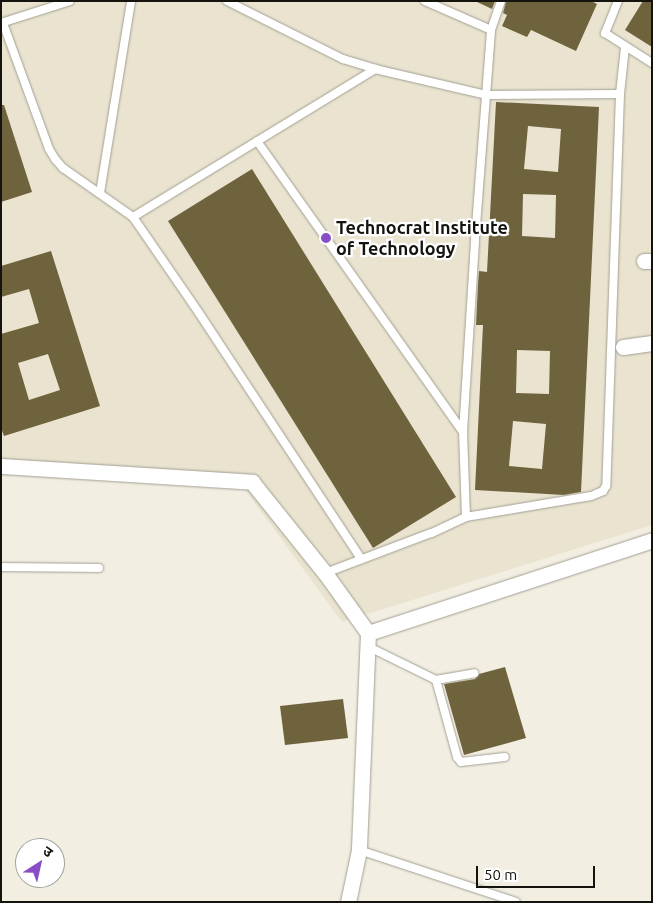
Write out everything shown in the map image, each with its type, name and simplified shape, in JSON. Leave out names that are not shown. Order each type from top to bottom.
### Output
[{"type":"street","points":[[623,347],[652,343]]},
{"type":"street","points":[[1,466],[252,482],[325,572],[368,640],[359,850],[348,902]]},
{"type":"street","points":[[368,640],[652,540]]},
{"type":"lane","points":[[70,1],[2,23],[49,149],[63,168],[133,217],[199,313],[361,559]]},
{"type":"lane","points":[[100,193],[131,1]]},
{"type":"lane","points":[[227,1],[344,59],[376,69],[486,95],[620,94]]},
{"type":"lane","points":[[425,1],[491,30]]},
{"type":"lane","points":[[466,517],[463,432],[491,30],[501,1]]},
{"type":"lane","points":[[618,1],[605,33],[652,62]]},
{"type":"lane","points":[[325,572],[466,517],[591,496],[603,491],[606,486],[620,94],[625,47]]},
{"type":"lane","points":[[133,217],[376,69]]},
{"type":"lane","points":[[257,141],[463,432]]},
{"type":"lane","points":[[1,566],[99,568]]},
{"type":"lane","points":[[368,640],[436,680],[474,672]]},
{"type":"lane","points":[[436,680],[459,760],[464,762],[505,757]]},
{"type":"lane","points":[[359,850],[516,902]]},
{"type":"shaded area","name":"Technocrat Institute of Technology","points":[[1,1],[652,1],[652,525],[342,622],[243,487],[1,475]]},
{"type":"building","points":[[475,1],[495,1],[492,9]]},
{"type":"building","points":[[506,1],[591,1],[597,4],[576,51],[531,30],[527,37],[502,26],[507,15],[503,13]]},
{"type":"building","points":[[643,1],[652,1],[652,47],[625,30]]},
{"type":"building","points":[[496,102],[599,107],[581,492],[564,495],[475,490],[483,325],[476,325],[478,283],[479,271],[487,272]],"holes":[[[528,126],[561,129],[558,172],[524,169]],[[523,194],[556,195],[555,238],[522,236]],[[517,350],[550,351],[549,394],[516,393]],[[513,421],[546,424],[542,469],[509,466]]]},
{"type":"building","points":[[1,105],[4,105],[32,192],[1,202]]},
{"type":"building","points":[[252,169],[456,497],[373,548],[168,221]]},
{"type":"building","points":[[51,251],[100,406],[4,436],[1,428],[1,334],[39,323],[29,289],[1,297],[1,266]],"holes":[[[48,354],[60,390],[29,400],[18,363]]]},
{"type":"building","points":[[505,667],[526,738],[464,755],[444,684],[475,679],[479,674]]},
{"type":"building","points":[[343,699],[348,738],[285,745],[280,706]]},
{"type":"place","name":"Technocrat Institute of Technology","points":[[326,238]]}]
